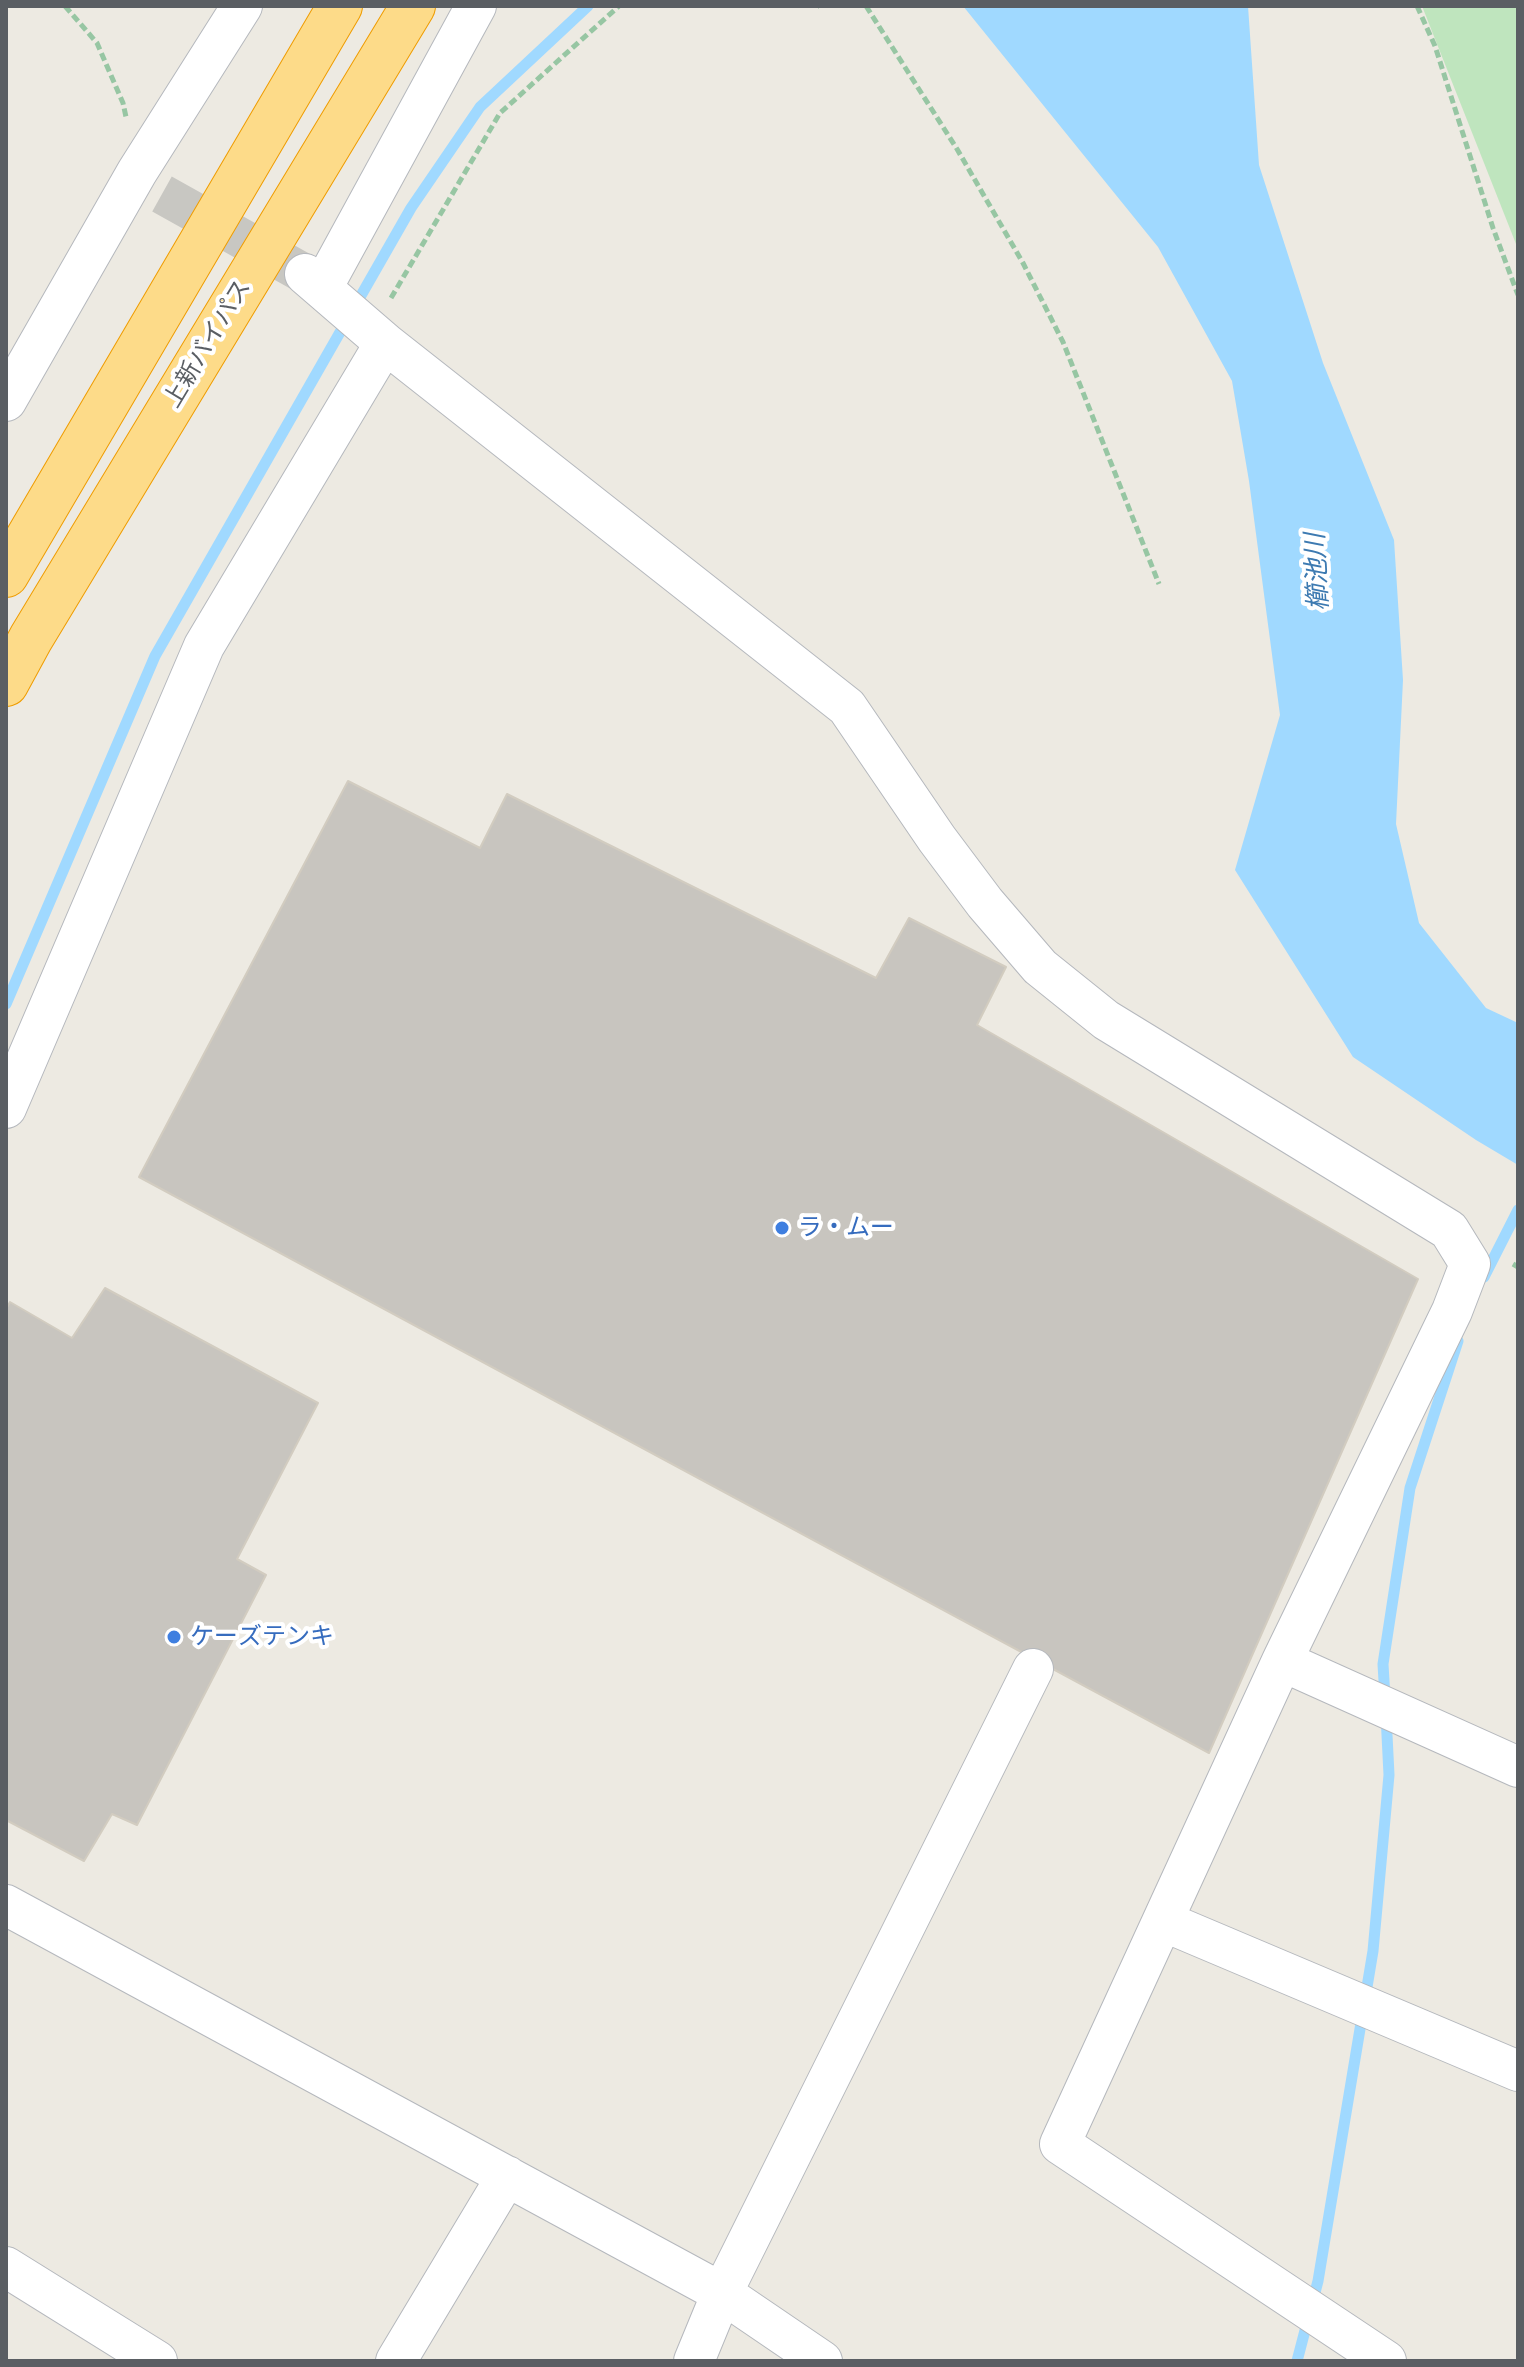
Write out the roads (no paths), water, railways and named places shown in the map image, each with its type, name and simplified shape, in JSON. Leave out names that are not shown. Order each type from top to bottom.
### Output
[{"type":"highway","points":[[6,575],[340,6]]},
{"type":"highway","name":"上新バイパス","points":[[6,684],[62,586],[413,6]]},
{"type":"street","points":[[6,401],[137,172],[242,6]]},
{"type":"street","points":[[476,6],[313,281],[378,337],[847,707],[985,903],[1040,967],[1106,1020],[1449,1230],[1470,1264],[1457,1299],[1282,1661],[1060,2144],[1386,2361]]},
{"type":"street","points":[[6,1108],[204,646],[378,337]]},
{"type":"street","points":[[1282,1661],[1518,1767]]},
{"type":"street","points":[[694,2361],[722,2293],[1033,1669]]},
{"type":"street","points":[[6,1905],[722,2293],[822,2361]]},
{"type":"street","points":[[1163,1921],[1518,2071]]},
{"type":"street","points":[[396,2361],[507,2176]]},
{"type":"street","points":[[6,2267],[157,2361]]},
{"type":"water","name":"櫛池川","points":[[963,6],[1248,6],[1259,165],[1323,363],[1394,540],[1403,680],[1396,824],[1419,923],[1486,1008],[1518,1023],[1518,1165],[1353,1057],[1235,870],[1280,715],[1249,481],[1232,381],[1158,247]]},
{"type":"waterway","points":[[6,1004],[155,656],[411,208],[480,107],[588,6]]},
{"type":"waterway","points":[[1484,1277],[1518,1210]]},
{"type":"waterway","points":[[1385,1698],[1383,1664],[1410,1488],[1458,1341]]},
{"type":"waterway","points":[[1297,2361],[1318,2281],[1373,1951],[1389,1775],[1386,1715]]},
{"type":"tunnel","points":[[162,194],[305,274]]},
{"type":"place","name":"ラ・ムー","points":[[782,1228]]},
{"type":"place","name":"ケーズテンキ","points":[[174,1637]]}]
